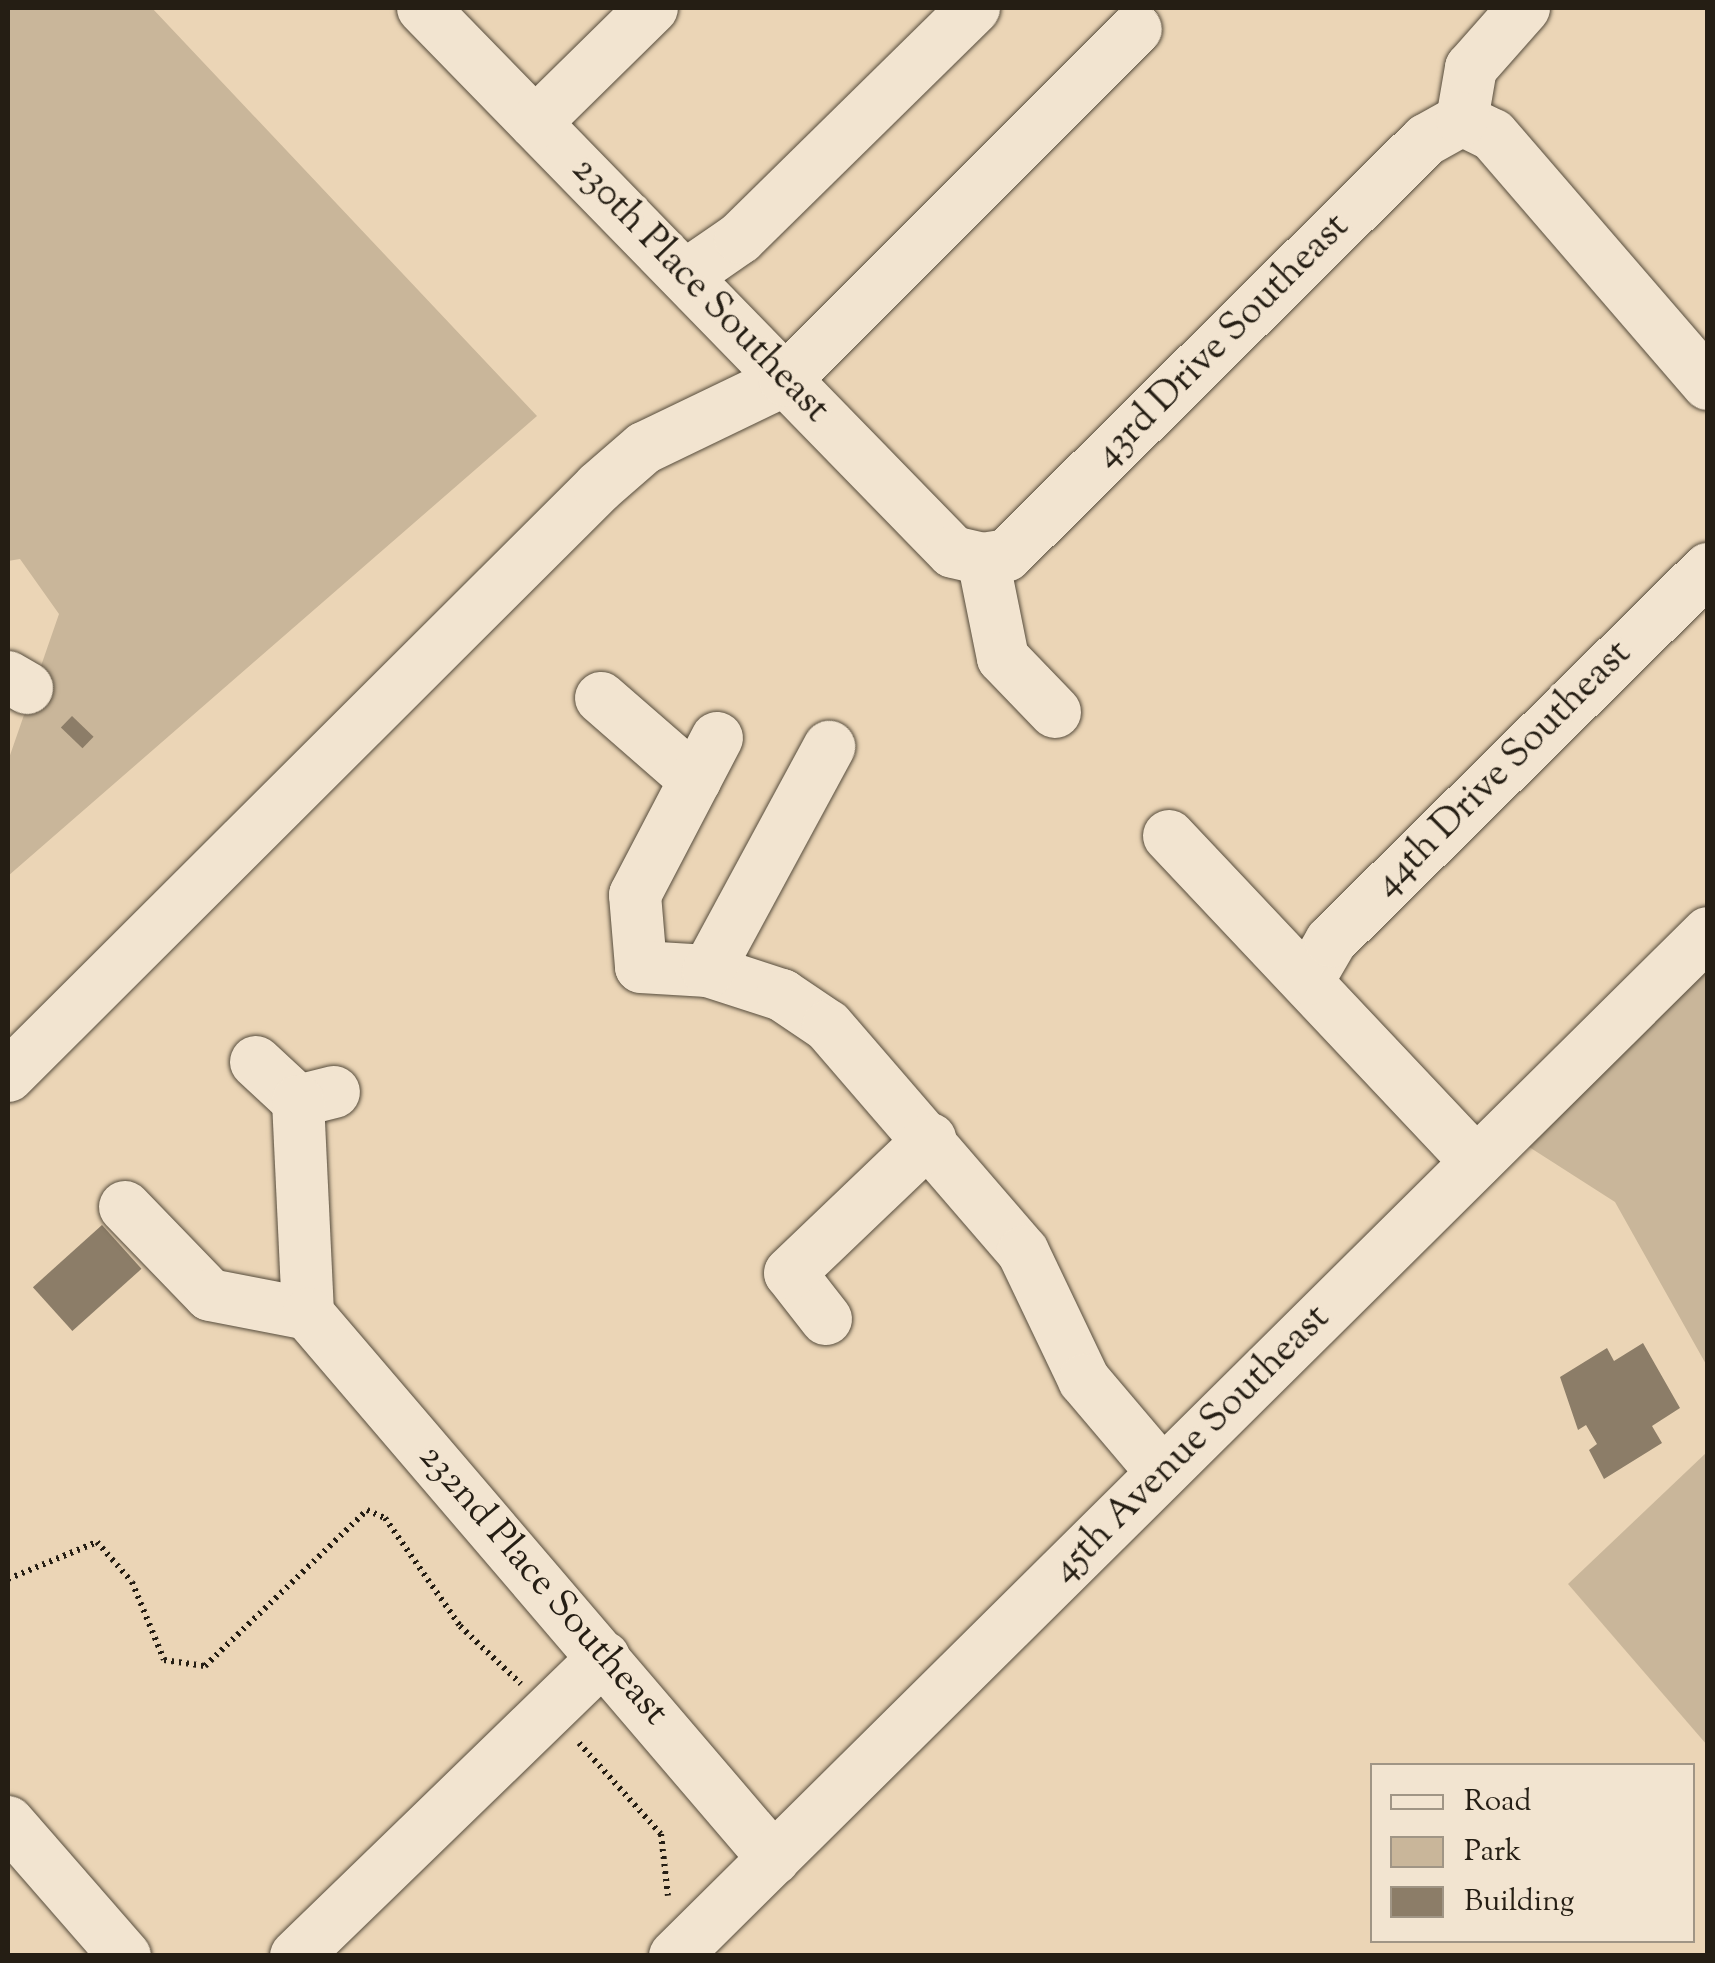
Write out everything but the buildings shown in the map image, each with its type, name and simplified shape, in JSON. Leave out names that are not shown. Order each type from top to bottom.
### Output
[{"type":"street","name":"230th Place Southeast","points":[[423,8],[953,552],[983,560]]},
{"type":"street","points":[[535,123],[652,8]]},
{"type":"street","points":[[685,276],[740,238],[974,8]]},
{"type":"street","points":[[1524,8],[1471,68],[1462,120],[1493,135],[1708,384]]},
{"type":"street","points":[[8,1076],[599,487],[644,448],[786,380],[1136,29]]},
{"type":"street","name":"43rd Drive Southeast","points":[[983,560],[1008,555],[1426,140],[1462,120]]},
{"type":"street","points":[[983,560],[1004,658],[1055,712]]},
{"type":"street","name":"44th Drive Southeast","points":[[1309,979],[1331,941],[1708,569]]},
{"type":"street","points":[[601,698],[706,759],[635,895],[642,967],[708,971],[782,995],[828,1026],[930,1139],[1023,1252],[1084,1380],[1162,1472]]},
{"type":"street","points":[[708,971],[829,747]]},
{"type":"street","points":[[1169,836],[1309,979],[1476,1162]]},
{"type":"street","name":"45th Avenue Southeast","points":[[675,1956],[1708,933]]},
{"type":"street","points":[[125,1208],[210,1295],[308,1314],[316,1096],[256,1062]]},
{"type":"street","points":[[826,1318],[790,1273],[930,1139]]},
{"type":"street","name":"232nd Place Southeast","points":[[308,1314],[774,1860]]},
{"type":"street","points":[[296,1956],[604,1658]]},
{"type":"street","points":[[16,1850],[125,1956]]},
{"type":"path","points":[[8,1579],[97,1542],[132,1582],[164,1660],[204,1666],[367,1510],[415,1553],[460,1626],[549,1712],[661,1834],[668,1896]]},
{"type":"green space","points":[[8,8],[152,8],[537,416],[8,876],[8,761],[59,614],[20,559],[8,561]]},
{"type":"green space","points":[[1707,967],[1707,1366],[1615,1202],[1526,1145]]},
{"type":"green space","points":[[1707,1452],[1707,1745],[1568,1584]]}]
